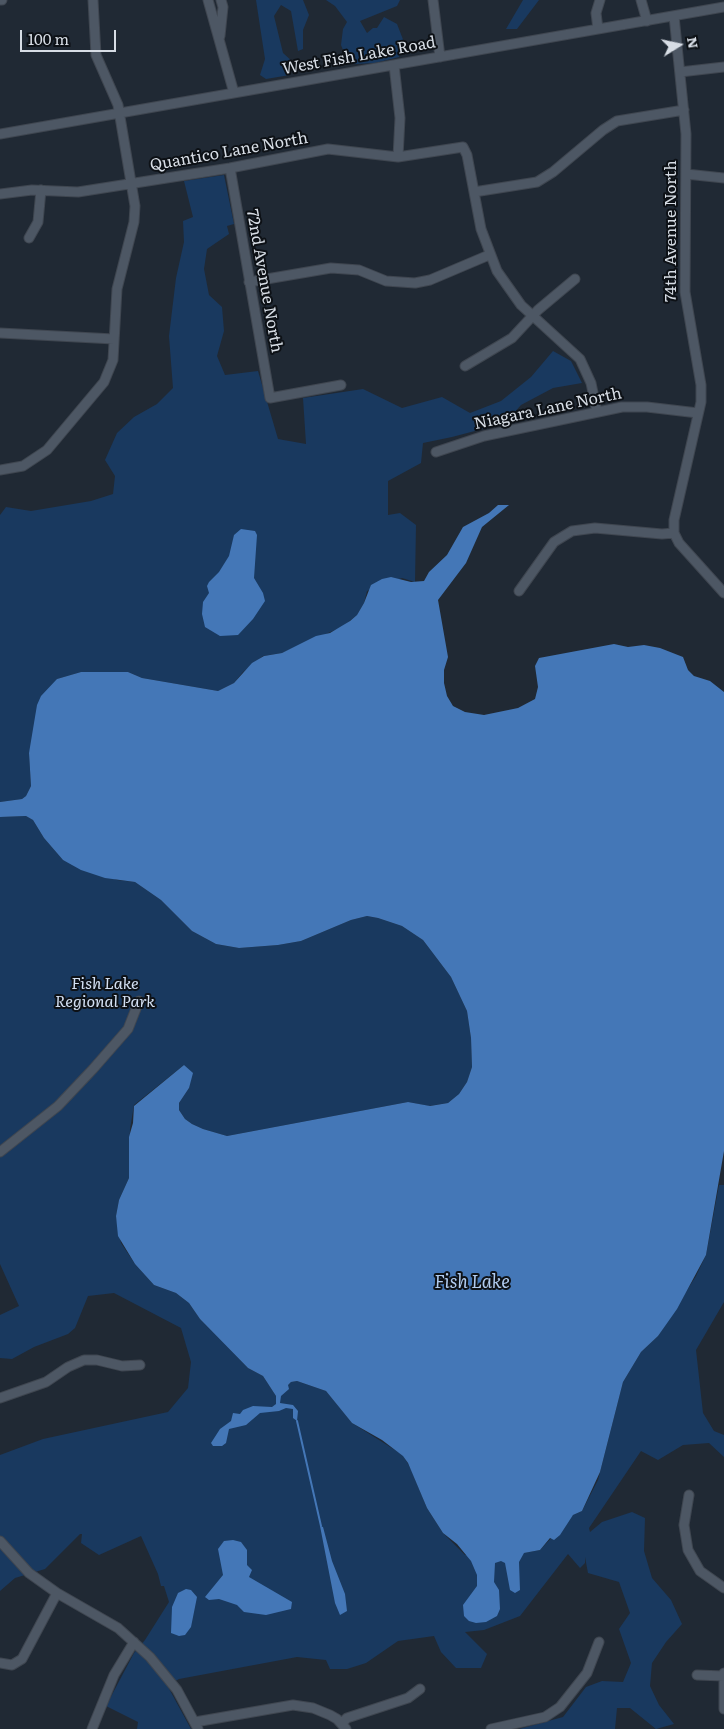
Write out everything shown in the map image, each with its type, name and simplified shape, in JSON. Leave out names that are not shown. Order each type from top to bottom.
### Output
[{"type":"street","points":[[0,470],[31,462],[47,450],[104,382],[113,360],[117,289],[135,213],[132,184],[119,113],[112,90],[102,73],[96,55],[93,0]]},
{"type":"street","points":[[208,0],[234,93]]},
{"type":"street","points":[[221,0],[223,7],[221,44]]},
{"type":"street","points":[[432,0],[440,57]]},
{"type":"street","points":[[598,30],[596,13],[600,0]]},
{"type":"street","points":[[641,0],[647,21]]},
{"type":"street","name":"West Fish Lake Road","points":[[0,134],[724,7]]},
{"type":"street","name":"74th Avenue North","points":[[674,16],[684,110],[686,174],[685,292],[701,385],[698,413],[674,520],[674,533]]},
{"type":"street","points":[[394,65],[400,118],[398,157]]},
{"type":"street","points":[[680,72],[724,67]]},
{"type":"street","points":[[597,412],[591,383],[580,359],[532,316],[508,288],[489,255],[481,229],[474,192],[537,182],[553,172],[602,130],[617,121],[684,110]]},
{"type":"street","name":"Quantico Lane North","points":[[0,194],[24,190],[78,192],[230,168],[328,149],[398,157],[463,147],[467,155],[474,192]]},
{"type":"street","name":"72nd Avenue North","points":[[230,168],[270,398],[341,385]]},
{"type":"street","points":[[686,174],[724,178]]},
{"type":"street","points":[[29,238],[38,222],[41,190]]},
{"type":"street","points":[[249,282],[331,268],[359,270],[386,281],[415,283],[430,280],[489,255]]},
{"type":"street","points":[[465,366],[512,338],[532,316],[575,279]]},
{"type":"street","points":[[0,333],[114,339]]},
{"type":"street","name":"Niagara Lane North","points":[[436,452],[484,436],[622,407],[647,407],[698,413]]},
{"type":"street","points":[[519,591],[554,542],[572,531],[595,528],[662,534],[674,533],[679,543],[724,593]]},
{"type":"street","points":[[0,1152],[46,1117],[94,1069],[128,1029],[139,1001]]},
{"type":"street","points":[[0,1398],[46,1382],[68,1366],[84,1360],[97,1360],[122,1366],[140,1365]]},
{"type":"street","points":[[689,1495],[684,1525],[688,1550],[700,1570],[724,1588]]},
{"type":"street","points":[[0,1541],[29,1573],[57,1594],[109,1622],[134,1642],[167,1675],[185,1702],[196,1726],[293,1705],[314,1708],[344,1726],[347,1718],[408,1698],[420,1689]]},
{"type":"street","points":[[0,1663],[12,1664],[22,1659],[57,1594]]},
{"type":"street","points":[[92,1729],[114,1676],[134,1642]]},
{"type":"street","points":[[491,1729],[538,1719],[560,1707],[587,1673],[599,1642]]},
{"type":"street","points":[[697,1674],[724,1675],[724,1709]]},
{"type":"green space","points":[[256,0],[303,0],[309,15],[303,30],[303,49],[298,51],[291,11],[281,5],[274,16],[283,53],[293,62],[290,75],[266,79],[260,75],[265,59]]},
{"type":"green space","points":[[326,0],[400,0],[397,6],[360,21],[367,33],[373,28],[377,28],[384,17],[397,24],[404,42],[399,57],[375,63],[355,64],[347,60],[341,45],[343,29],[347,22],[335,6]]},
{"type":"green space","points":[[523,0],[539,0],[517,29],[506,29]]},
{"type":"green space","points":[[224,175],[234,224],[227,226],[229,234],[207,249],[204,269],[209,295],[222,307],[224,331],[217,356],[225,375],[258,371],[278,439],[306,444],[303,398],[363,389],[402,408],[442,397],[470,413],[501,401],[531,377],[553,351],[571,361],[582,383],[553,388],[521,405],[505,423],[423,443],[421,463],[388,481],[388,515],[400,513],[416,525],[415,582],[402,578],[367,591],[364,603],[357,615],[342,627],[282,653],[263,656],[243,672],[234,683],[218,691],[142,678],[128,672],[81,672],[57,679],[29,753],[31,786],[26,796],[22,799],[0,802],[0,515],[6,507],[31,511],[91,501],[113,494],[115,476],[105,460],[117,433],[134,417],[157,404],[173,388],[169,336],[176,278],[184,242],[183,221],[193,217],[184,181]]},
{"type":"green space","name":"Fish Lake Regional Park","points":[[26,816],[33,820],[44,838],[63,860],[117,880],[135,882],[161,900],[192,931],[216,944],[239,948],[301,941],[351,920],[367,916],[402,926],[423,940],[451,977],[467,1011],[471,1038],[472,1067],[467,1082],[459,1094],[448,1103],[429,1106],[408,1102],[227,1136],[192,1124],[185,1119],[179,1110],[179,1103],[189,1088],[184,1065],[134,1105],[130,1129],[129,1178],[119,1200],[116,1216],[121,1243],[135,1264],[154,1285],[176,1293],[189,1303],[200,1319],[248,1368],[263,1376],[276,1396],[291,1382],[297,1381],[326,1391],[352,1423],[403,1455],[411,1469],[427,1508],[443,1533],[465,1555],[524,1553],[540,1550],[573,1515],[582,1511],[598,1480],[623,1382],[641,1352],[658,1336],[696,1276],[706,1255],[719,1185],[724,1185],[724,1302],[696,1350],[703,1413],[714,1431],[724,1435],[724,1457],[709,1443],[683,1445],[658,1460],[641,1451],[589,1528],[590,1532],[602,1522],[632,1512],[645,1518],[644,1551],[652,1578],[671,1600],[682,1624],[666,1642],[652,1663],[650,1686],[659,1705],[674,1724],[656,1729],[630,1708],[617,1708],[615,1729],[519,1729],[563,1717],[586,1687],[602,1681],[623,1682],[631,1663],[619,1629],[630,1613],[619,1582],[588,1573],[585,1557],[585,1563],[580,1568],[568,1554],[520,1616],[484,1630],[465,1632],[487,1654],[481,1668],[456,1668],[441,1652],[434,1636],[398,1641],[366,1663],[347,1669],[330,1669],[326,1660],[297,1657],[179,1679],[167,1685],[191,1729],[137,1729],[138,1722],[106,1706],[134,1653],[145,1640],[169,1602],[164,1586],[161,1586],[158,1574],[141,1536],[99,1555],[81,1543],[82,1534],[80,1534],[45,1569],[15,1578],[0,1591],[0,1455],[43,1439],[168,1412],[188,1388],[191,1362],[181,1328],[114,1293],[88,1296],[75,1328],[68,1334],[34,1347],[12,1359],[0,1358],[0,1315],[19,1306],[0,1264],[0,817]]},
{"type":"water","name":"Fish Lake","points":[[498,505],[509,505],[482,527],[466,563],[438,600],[448,657],[444,670],[444,683],[447,696],[453,706],[465,712],[484,715],[518,708],[535,699],[538,687],[535,666],[539,658],[614,644],[628,647],[644,645],[660,648],[683,657],[688,670],[694,676],[710,681],[724,692],[724,1151],[706,1255],[677,1309],[658,1336],[641,1352],[623,1382],[600,1472],[582,1511],[573,1515],[560,1535],[554,1540],[550,1538],[540,1550],[524,1553],[519,1562],[520,1590],[515,1593],[510,1590],[505,1563],[501,1561],[495,1563],[494,1582],[499,1590],[500,1609],[497,1616],[486,1622],[476,1623],[469,1621],[464,1616],[463,1605],[477,1586],[477,1575],[471,1561],[457,1544],[443,1533],[427,1508],[408,1463],[403,1456],[382,1440],[352,1423],[326,1391],[297,1381],[291,1382],[288,1385],[289,1389],[281,1396],[280,1403],[293,1405],[298,1411],[297,1421],[293,1418],[293,1409],[286,1408],[279,1411],[260,1413],[246,1425],[229,1429],[226,1443],[222,1446],[213,1446],[211,1443],[220,1429],[231,1421],[233,1413],[240,1414],[243,1410],[253,1406],[272,1407],[276,1404],[276,1396],[263,1376],[248,1368],[200,1319],[189,1303],[176,1293],[154,1285],[135,1264],[118,1236],[116,1216],[119,1200],[129,1178],[129,1137],[133,1123],[134,1106],[184,1065],[193,1073],[189,1088],[179,1103],[179,1110],[185,1119],[192,1124],[227,1136],[408,1102],[430,1106],[448,1103],[459,1094],[467,1082],[472,1067],[471,1038],[467,1011],[451,977],[423,940],[402,926],[367,916],[351,920],[301,941],[239,948],[216,944],[192,931],[161,900],[135,882],[105,878],[81,870],[63,860],[44,838],[33,820],[26,816],[0,817],[0,802],[22,799],[26,796],[31,786],[29,753],[37,705],[41,696],[57,679],[81,672],[128,672],[142,678],[218,691],[234,683],[252,663],[264,656],[282,653],[316,636],[330,633],[350,621],[357,615],[364,603],[371,585],[382,579],[391,577],[411,582],[424,581],[429,572],[447,555],[463,527],[489,513]]},
{"type":"water","points":[[241,529],[255,531],[257,535],[254,578],[263,593],[265,601],[253,619],[238,635],[220,636],[205,627],[202,614],[203,602],[209,593],[207,586],[209,582],[219,572],[229,556],[234,535]]},
{"type":"water","points":[[320,1526],[323,1527],[332,1561],[345,1594],[347,1611],[340,1615],[335,1603]]},
{"type":"water","points":[[233,1540],[241,1542],[247,1550],[247,1565],[252,1570],[249,1577],[292,1602],[291,1609],[266,1615],[244,1612],[237,1605],[219,1599],[209,1600],[205,1597],[223,1575],[218,1549],[224,1541]]},
{"type":"water","points":[[186,1589],[191,1590],[197,1597],[191,1627],[185,1635],[179,1636],[171,1633],[172,1607],[178,1593]]},
{"type":"waterway","points":[[297,1421],[321,1526]]}]
